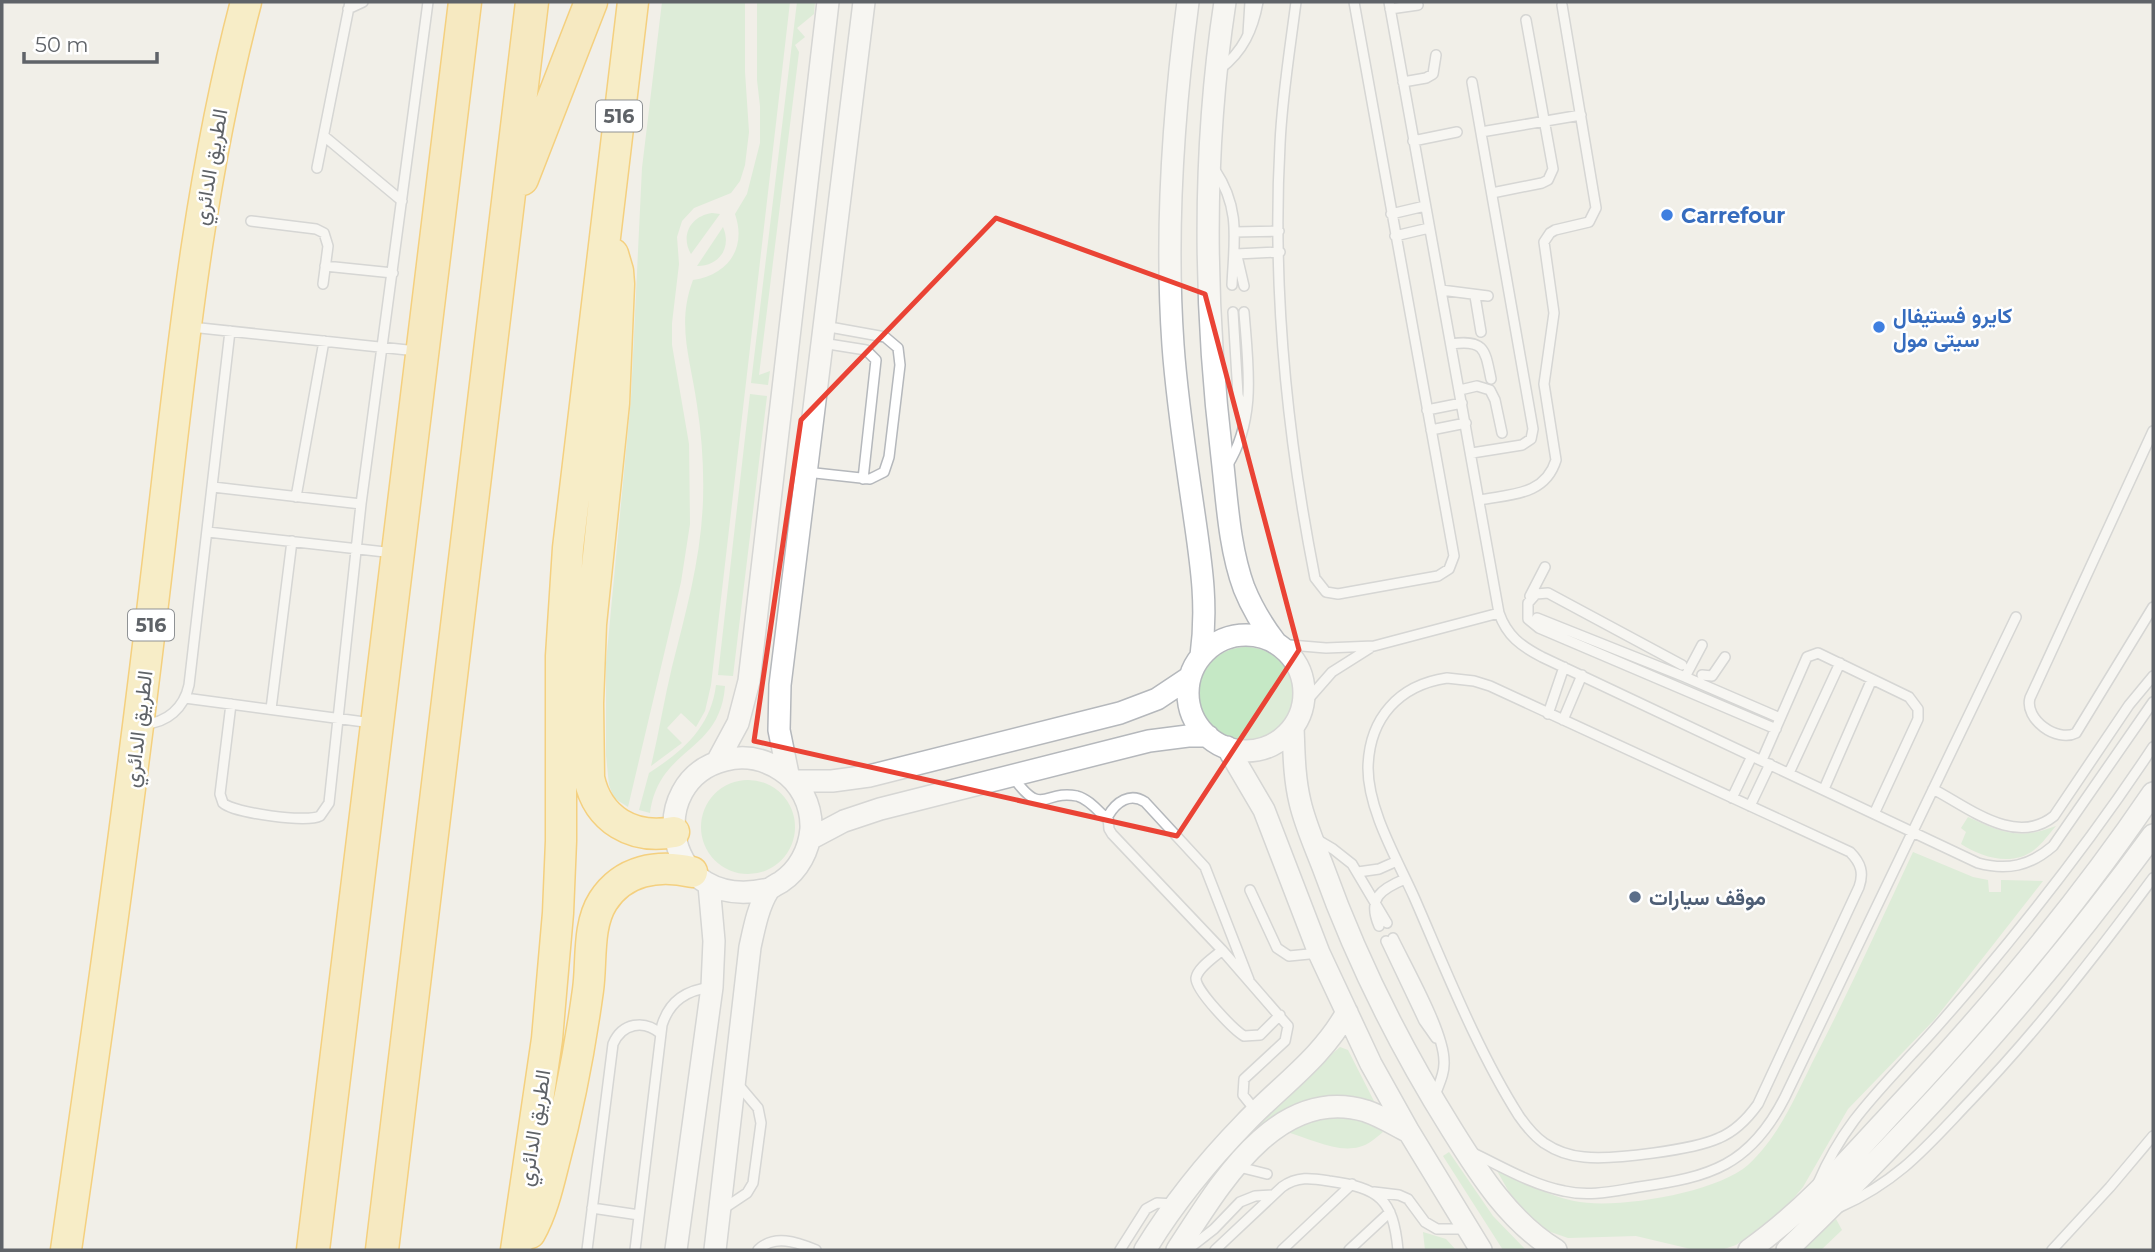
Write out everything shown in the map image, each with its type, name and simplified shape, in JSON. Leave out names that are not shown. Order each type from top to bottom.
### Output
[{"type":"highway","name":"الطريق الدائري","points":[[66,1250],[139,724],[185,326],[221,102],[246,2]]},
{"type":"highway","points":[[313,1250],[465,2]]},
{"type":"highway","points":[[382,1250],[532,2]]},
{"type":"highway","points":[[507,216],[591,2]]},
{"type":"highway","name":"الطريق الدائري","points":[[516,1250],[544,1065],[553,985],[561,841],[563,601],[633,2]]},
{"type":"highway","points":[[606,231],[620,284],[614,403],[591,624],[589,778],[601,808],[617,823],[638,833],[674,832]]},
{"type":"highway","points":[[516,1250],[538,1217],[561,1135],[584,1019],[593,929],[602,903],[620,882],[647,869],[662,867],[701,878]]},
{"type":"street","points":[[717,762],[738,723],[749,681],[828,2]]},
{"type":"street","points":[[791,778],[781,741],[779,708],[864,2]]},
{"type":"street","points":[[1188,2],[1182,45],[1171,195],[1170,271],[1173,346],[1205,593],[1201,656]]},
{"type":"street","points":[[1225,2],[1216,72],[1210,162],[1208,276],[1211,341],[1226,495],[1244,587],[1252,607],[1277,643],[1295,661],[1305,694],[1293,727],[1283,738],[1270,746],[1241,751],[1227,747],[1208,736],[1192,715],[1188,703],[1190,677],[1201,656],[1213,645],[1236,636],[1261,636],[1277,643]]},
{"type":"street","points":[[791,778],[832,782],[869,776],[1111,715],[1157,699],[1190,677]]},
{"type":"street","points":[[1293,727],[1296,779],[1300,803],[1311,836],[1363,966],[1396,1034],[1464,1149],[1508,1210],[1556,1250]]},
{"type":"street","points":[[810,839],[862,815],[1012,776],[1149,741],[1208,736]]},
{"type":"street","points":[[1227,747],[1264,810],[1320,953],[1371,1064],[1481,1250]]},
{"type":"street","points":[[676,1250],[712,987],[714,941],[701,878],[677,846],[674,832],[675,814],[684,790],[702,770],[717,762],[735,757],[754,758],[772,764],[791,778],[804,794],[809,808],[810,839],[800,864],[791,874],[769,889],[749,894],[728,892],[701,878]]},
{"type":"street","points":[[1749,1250],[1812,1196],[1921,1083],[1997,998],[2092,878],[2153,793]]},
{"type":"street","points":[[1787,1250],[1918,1119],[2013,1014],[2102,904],[2153,835]]},
{"type":"street","points":[[715,1250],[750,947],[769,889]]},
{"type":"street","points":[[1145,1250],[1185,1191],[1256,1111],[1318,1055],[1347,1012]]},
{"type":"street","points":[[1177,1250],[1237,1167],[1278,1125],[1320,1108],[1342,1107],[1365,1111],[1409,1132]]},
{"type":"lane","points":[[317,168],[349,6],[363,2]]},
{"type":"lane","points":[[231,704],[220,794],[227,807],[310,820],[324,813],[329,803],[361,504],[428,2]]},
{"type":"lane","points":[[1248,36],[1250,2]]},
{"type":"lane","points":[[1216,72],[1234,56],[1248,36],[1258,2]]},
{"type":"lane","points":[[1296,2],[1282,115],[1279,252],[1284,349],[1296,462],[1315,578],[1326,592],[1344,593],[1434,577],[1446,572],[1452,565],[1454,551],[1354,2]]},
{"type":"lane","points":[[1418,5],[1389,6],[1499,613],[1509,633],[1521,645],[1913,833],[1991,867],[2004,868],[2031,862],[2053,846],[2153,702]]},
{"type":"lane","points":[[1480,500],[1539,487],[1553,471],[1556,460],[1544,384],[1554,313],[1544,242],[1550,233],[1584,224],[1595,214],[1562,5]]},
{"type":"lane","points":[[1492,193],[1542,183],[1552,175],[1526,20]]},
{"type":"lane","points":[[1403,82],[1433,74],[1436,55]]},
{"type":"lane","points":[[1472,82],[1533,434],[1527,443],[1472,453]]},
{"type":"lane","points":[[1480,132],[1581,115]]},
{"type":"lane","points":[[1413,141],[1457,132]]},
{"type":"lane","points":[[324,136],[402,201]]},
{"type":"lane","points":[[1210,162],[1231,205],[1236,254],[1232,285]]},
{"type":"lane","points":[[1391,214],[1425,206]]},
{"type":"lane","points":[[251,220],[320,230],[328,242],[323,284]]},
{"type":"lane","points":[[1395,236],[1429,228]]},
{"type":"lane","points":[[1235,232],[1279,230]]},
{"type":"lane","points":[[1236,254],[1279,252]]},
{"type":"lane","points":[[1236,254],[1244,286]]},
{"type":"lane","points":[[325,266],[393,273]]},
{"type":"lane","points":[[1441,290],[1488,296]]},
{"type":"lane","points":[[1475,296],[1480,332]]},
{"type":"lane","points":[[1233,312],[1238,395],[1246,420]]},
{"type":"lane","points":[[1224,471],[1238,447],[1246,420],[1249,394],[1244,312]]},
{"type":"lane","points":[[185,326],[422,352]]},
{"type":"lane","points":[[139,724],[148,724],[174,713],[185,698],[191,678],[230,331]]},
{"type":"lane","points":[[823,334],[866,350],[876,360],[863,479]]},
{"type":"lane","points":[[806,472],[863,479],[878,477],[888,465],[901,357],[892,341],[885,337],[823,334]]},
{"type":"lane","points":[[296,497],[324,341]]},
{"type":"lane","points":[[1451,344],[1468,342],[1479,345],[1486,354],[1491,379]]},
{"type":"lane","points":[[1460,390],[1477,386],[1490,390],[1495,400],[1502,433]]},
{"type":"lane","points":[[1427,410],[1462,403]]},
{"type":"lane","points":[[1431,430],[1466,422]]},
{"type":"lane","points":[[2153,431],[2030,698],[2028,708],[2032,716],[2059,735],[2067,737],[2076,733],[2153,607]]},
{"type":"lane","points":[[213,488],[361,504]]},
{"type":"lane","points":[[208,532],[398,553]]},
{"type":"lane","points":[[271,709],[292,541]]},
{"type":"lane","points":[[1531,596],[1545,567]]},
{"type":"lane","points":[[1682,665],[1548,593],[1536,594],[1528,603],[1528,619],[1539,628],[1776,729]]},
{"type":"lane","points":[[1277,643],[1326,648],[1374,646],[1499,613]]},
{"type":"lane","points":[[1464,1149],[1551,1188],[1593,1194],[1686,1180],[1722,1166],[1753,1143],[1776,1114],[2016,617]]},
{"type":"lane","points":[[1537,618],[1780,718]]},
{"type":"lane","points":[[1685,677],[1702,645]]},
{"type":"lane","points":[[1303,705],[1332,671],[1374,646]]},
{"type":"lane","points":[[1751,806],[1780,718],[1807,657],[1818,653],[1909,697],[1916,704],[1919,714],[1874,814]]},
{"type":"lane","points":[[1702,675],[1712,676],[1725,657]]},
{"type":"lane","points":[[1789,773],[1840,663]]},
{"type":"lane","points":[[1548,714],[1564,667]]},
{"type":"lane","points":[[1563,720],[1582,675]]},
{"type":"lane","points":[[1933,789],[2007,827],[2027,828],[2046,822],[2054,816],[2129,705],[2153,676]]},
{"type":"lane","points":[[1459,678],[1490,686],[1563,720],[1850,852],[1861,868],[1862,878],[1758,1104],[1732,1131],[1710,1142],[1683,1148],[1584,1157],[1554,1149],[1534,1134],[1518,1114],[1465,1013],[1378,812],[1368,780],[1370,749],[1375,734],[1392,703],[1423,683],[1459,678]]},
{"type":"lane","points":[[1824,789],[1872,679]]},
{"type":"lane","points":[[185,698],[377,724]]},
{"type":"lane","points":[[1812,1196],[1835,1146],[1856,1116],[1925,1041],[2022,925],[2102,820],[2153,747]]},
{"type":"lane","points":[[1732,798],[1752,756]]},
{"type":"lane","points":[[1012,776],[1032,798],[1047,800],[1080,797],[1108,820]]},
{"type":"lane","points":[[1249,980],[1208,874],[1200,860],[1140,799],[1134,797],[1123,800],[1111,811],[1108,820],[1112,834],[1222,950],[1288,1026],[1287,1036],[1248,1074],[1242,1085],[1243,1095],[1256,1111]]},
{"type":"lane","points":[[1311,836],[1343,856],[1358,872],[1383,924]]},
{"type":"lane","points":[[1358,872],[1379,869],[1397,860]]},
{"type":"lane","points":[[1826,1213],[1879,1188],[1917,1157],[1999,1070],[2053,1007],[2153,878]]},
{"type":"lane","points":[[1374,904],[1387,888],[1405,879]]},
{"type":"lane","points":[[1250,890],[1277,948],[1289,956],[1320,953]]},
{"type":"lane","points":[[1390,940],[1440,1042],[1444,1069],[1433,1100]]},
{"type":"lane","points":[[1222,950],[1198,974],[1196,982],[1201,992],[1244,1036],[1259,1035],[1280,1015]]},
{"type":"lane","points":[[635,1250],[661,1034],[666,1014],[679,997],[699,988],[712,987]]},
{"type":"lane","points":[[587,1250],[612,1044],[621,1031],[634,1025],[649,1026],[661,1034]]},
{"type":"lane","points":[[719,1212],[750,1188],[761,1123],[758,1108],[734,1080]]},
{"type":"lane","points":[[2053,1250],[2153,1136]]},
{"type":"lane","points":[[1237,1167],[1267,1174]]},
{"type":"lane","points":[[1215,1250],[1287,1183],[1303,1178],[1352,1184],[1374,1192],[1399,1195],[1408,1199],[1425,1222],[1437,1229],[1470,1229]]},
{"type":"lane","points":[[1282,1250],[1352,1184]]},
{"type":"lane","points":[[1374,1192],[1395,1223],[1398,1250]]},
{"type":"lane","points":[[1186,1250],[1214,1229],[1240,1202],[1255,1196],[1274,1195]]},
{"type":"lane","points":[[1120,1250],[1146,1209],[1157,1203],[1176,1205]]},
{"type":"lane","points":[[592,1208],[639,1214]]},
{"type":"lane","points":[[1349,1250],[1390,1212]]},
{"type":"lane","points":[[758,1250],[776,1240],[816,1250]]},
{"type":"highlighted area","points":[[996,218],[1205,294],[1299,650],[1177,836],[754,741],[801,420]]},
{"type":"green space","points":[[662,2],[745,2],[745,72],[749,132],[740,181],[731,193],[694,208],[682,221],[677,237],[679,264],[672,345],[689,444],[690,524],[681,582],[628,807],[614,798],[609,785],[606,755],[606,663],[631,398],[642,168]]},
{"type":"green space","points":[[757,2],[790,2],[711,685],[705,711],[696,727],[681,713],[667,728],[682,743],[651,766],[692,585],[702,522],[701,441],[685,327],[688,296],[693,280],[725,266],[736,249],[738,226],[735,214],[747,194],[760,143]]},
{"type":"green space","points":[[797,2],[815,2],[814,14],[797,28],[805,37],[795,45],[799,52],[759,375],[770,371],[768,385],[751,383]]},
{"type":"green space","points":[[712,213],[720,214],[691,254],[687,240],[689,228],[698,218]]},
{"type":"green space","points":[[723,227],[726,242],[722,254],[712,263],[697,266]]},
{"type":"green space","points":[[750,394],[767,396],[733,676],[718,675]]},
{"type":"green space","points":[[1246,647],[1264,650],[1279,661],[1290,676],[1293,694],[1290,712],[1279,727],[1264,738],[1246,741],[1228,738],[1213,727],[1202,712],[1199,694],[1202,676],[1213,661],[1228,650]]},
{"type":"green space","points":[[716,685],[725,686],[721,708],[712,725],[665,774],[656,791],[650,813],[639,810],[649,773],[684,747],[702,726]]},
{"type":"green space","points":[[748,780],[766,784],[781,794],[791,809],[795,827],[791,845],[781,860],[766,870],[748,874],[730,870],[715,860],[705,845],[701,827],[705,809],[715,794],[730,784]]},
{"type":"green space","points":[[1968,817],[2011,833],[2032,833],[2056,826],[2040,845],[2025,855],[1997,858],[1978,853],[1961,844],[1966,832],[1961,828]]},
{"type":"green space","points":[[1913,852],[1973,877],[1988,880],[1989,892],[2001,892],[2001,880],[2043,881],[1935,1019],[1848,1109],[1803,1187],[1782,1212],[1736,1245],[1721,1250],[1695,1250],[1636,1236],[1568,1238],[1545,1230],[1526,1212],[1509,1192],[1496,1169],[1564,1199],[1614,1203],[1690,1191],[1713,1184],[1748,1165],[1777,1130],[1792,1104]]},
{"type":"green space","points":[[1340,1047],[1348,1050],[1376,1105],[1312,1101],[1285,1110],[1256,1132],[1250,1126]]},
{"type":"green space","points":[[1339,1114],[1371,1123],[1383,1132],[1366,1145],[1341,1148],[1287,1132],[1305,1118]]},
{"type":"green space","points":[[1449,1152],[1493,1216],[1526,1250],[1503,1250],[1443,1156]]},
{"type":"green space","points":[[1836,1219],[1842,1230],[1821,1250],[1800,1250]]},
{"type":"green space","points":[[1423,1232],[1446,1239],[1456,1250],[1425,1250]]},
{"type":"place","name":"Carrefour","points":[[1667,215]]},
{"type":"place","name":"كايرو فستيفال سيتى مول","points":[[1879,327]]},
{"type":"place","name":"موقف سيارات","points":[[1635,897]]}]
